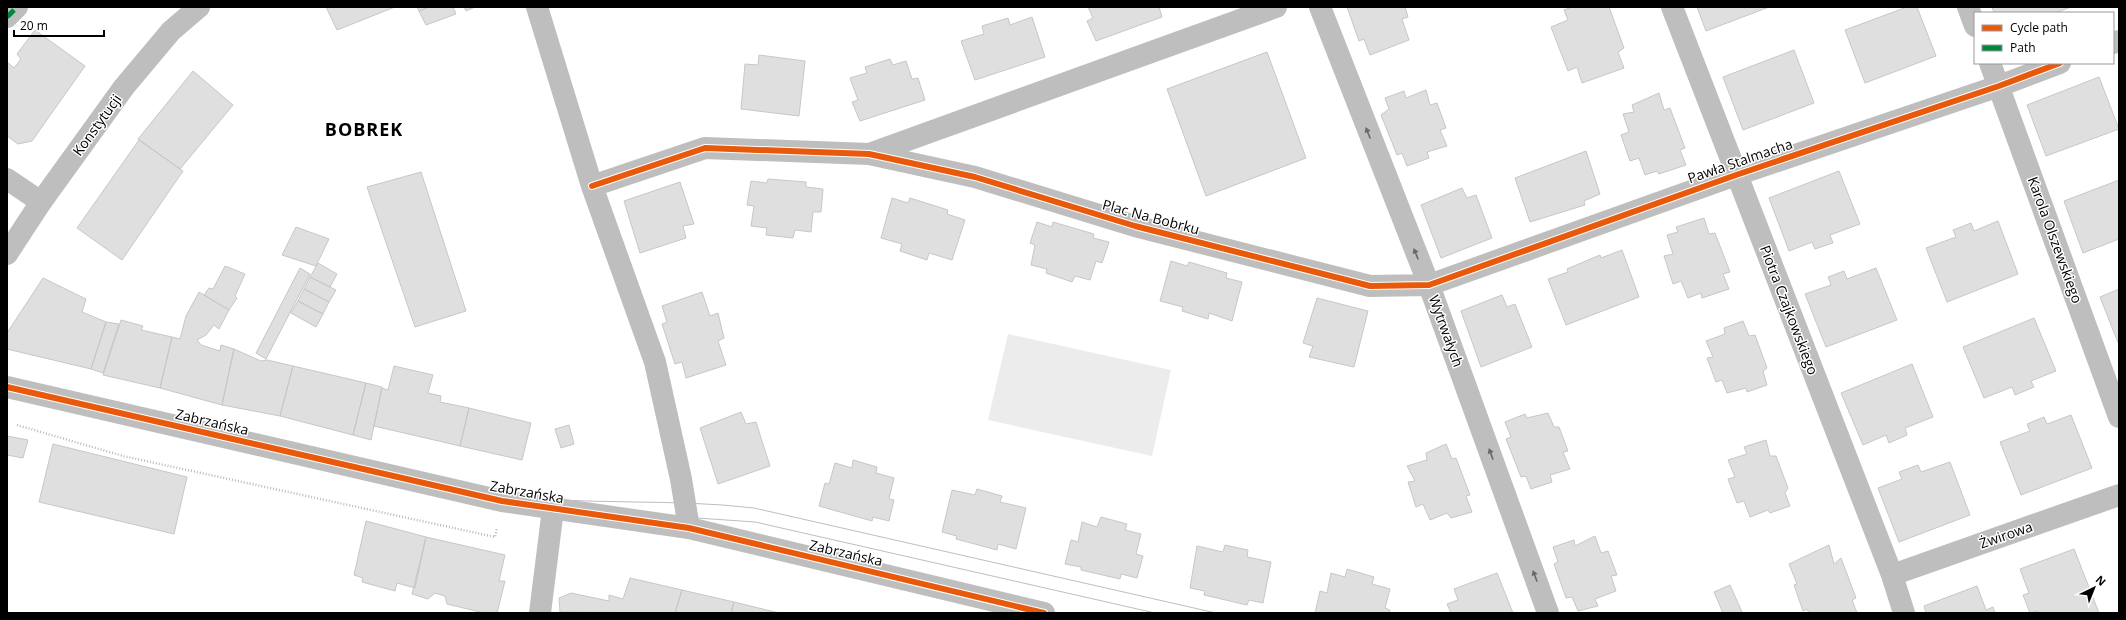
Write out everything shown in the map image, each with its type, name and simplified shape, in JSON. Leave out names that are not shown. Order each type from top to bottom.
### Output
[{"type":"street","points":[[7,17],[16,7]]},
{"type":"street","name":"Konstytucji","points":[[7,254],[41,202],[124,87],[171,31],[200,7]]},
{"type":"street","points":[[537,7],[592,186],[655,362],[681,479],[689,528]]},
{"type":"street","points":[[592,186],[705,148],[869,154],[1276,7]]},
{"type":"street","name":"Wytrwałych","points":[[1320,7],[1429,285],[1548,613]]},
{"type":"street","name":"Piotra Czajkowskiego","points":[[1672,7],[1892,575],[1904,613]]},
{"type":"street","points":[[1968,7],[1974,23]]},
{"type":"street","name":"Karola Olszewskiego","points":[[1990,64],[2119,417]]},
{"type":"street","name":"Pawła Stalmacha","points":[[1429,285],[1736,175],[1999,86],[2057,64]]},
{"type":"street","name":"Plac Na Bobrku","points":[[869,154],[975,177],[1134,226],[1370,286],[1429,285]]},
{"type":"street","points":[[7,179],[41,202]]},
{"type":"street","name":"Zabrzańska","points":[[7,387],[502,501],[689,528],[1044,613]]},
{"type":"street","name":"Żwirowa","points":[[1892,575],[2119,496]]},
{"type":"street","points":[[540,613],[553,509]]},
{"type":"path","points":[[17,425],[123,456],[495,537],[498,522]]},
{"type":"shaded area","points":[[1008,334],[1171,370],[1152,456],[988,420]]},
{"type":"building","points":[[326,7],[395,7],[337,30]]},
{"type":"building","points":[[417,7],[429,7],[419,11]]},
{"type":"building","points":[[429,7],[453,7],[456,14],[426,25],[419,11]]},
{"type":"building","points":[[464,7],[475,7],[466,11]]},
{"type":"building","points":[[1088,7],[1159,7],[1162,17],[1096,41],[1087,21],[1093,18]]},
{"type":"building","points":[[1347,7],[1405,7],[1408,17],[1402,19],[1409,40],[1370,55],[1364,39],[1359,41]]},
{"type":"building","points":[[1572,7],[1609,7],[1624,48],[1618,52],[1624,68],[1582,83],[1577,67],[1568,71],[1551,27],[1568,20],[1564,10]]},
{"type":"building","points":[[1697,7],[1769,7],[1706,31]]},
{"type":"building","points":[[1907,7],[1917,7],[1936,56],[1865,83],[1845,30]]},
{"type":"building","points":[[1992,7],[2071,7],[2058,12],[1994,12]]},
{"type":"building","points":[[1032,17],[1045,57],[975,80],[961,41],[984,34],[982,26],[1008,18],[1010,25]]},
{"type":"building","points":[[35,30],[85,66],[32,141],[18,144],[7,136],[7,62],[14,68],[21,59],[17,54]]},
{"type":"building","points":[[1794,50],[1814,103],[1743,130],[1723,77]]},
{"type":"building","points":[[1267,52],[1306,158],[1206,196],[1167,89]]},
{"type":"building","points":[[759,55],[805,61],[799,116],[741,109],[745,64],[758,65]]},
{"type":"building","points":[[890,59],[893,65],[906,61],[912,79],[918,78],[925,100],[860,121],[852,102],[858,100],[850,78],[867,73],[865,67]]},
{"type":"building","points":[[193,71],[233,105],[180,169],[138,139]]},
{"type":"building","points":[[2099,77],[2119,129],[2046,156],[2027,105]]},
{"type":"building","points":[[1426,90],[1430,105],[1437,103],[1446,128],[1440,130],[1447,146],[1427,152],[1429,158],[1407,166],[1402,153],[1397,155],[1381,115],[1389,109],[1385,98],[1404,91],[1406,98]]},
{"type":"building","points":[[1659,93],[1664,110],[1670,108],[1685,148],[1680,150],[1686,165],[1659,174],[1657,171],[1645,175],[1639,158],[1630,161],[1621,135],[1629,132],[1623,114],[1634,112],[1632,105]]},
{"type":"building","points":[[139,140],[183,171],[122,260],[77,228]]},
{"type":"building","points":[[1586,151],[1600,194],[1584,201],[1585,205],[1530,222],[1515,178]]},
{"type":"building","points":[[1839,171],[1860,224],[1830,235],[1833,243],[1815,249],[1812,242],[1789,251],[1769,198]]},
{"type":"building","points":[[421,172],[466,311],[415,327],[367,187]]},
{"type":"building","points":[[768,179],[806,182],[806,187],[823,189],[821,212],[813,212],[811,232],[795,230],[793,238],[766,235],[767,228],[751,226],[754,206],[747,205],[751,181],[767,183]]},
{"type":"building","points":[[2119,180],[2119,239],[2083,253],[2064,201]]},
{"type":"building","points":[[680,182],[694,224],[683,226],[686,238],[640,253],[624,201]]},
{"type":"building","points":[[1462,188],[1467,198],[1476,195],[1492,238],[1441,258],[1421,205]]},
{"type":"building","points":[[892,198],[908,203],[910,198],[948,210],[947,214],[965,220],[952,260],[929,253],[927,260],[900,251],[902,244],[881,238]]},
{"type":"building","points":[[1704,218],[1709,234],[1715,233],[1730,272],[1723,274],[1729,289],[1702,298],[1701,293],[1688,298],[1681,281],[1673,284],[1664,256],[1673,254],[1667,235],[1678,232],[1676,227]]},
{"type":"building","points":[[1998,221],[2018,274],[1947,302],[1926,248],[1956,237],[1953,230],[1971,223],[1974,231]]},
{"type":"building","points":[[1037,222],[1052,227],[1053,222],[1094,234],[1093,238],[1109,242],[1102,263],[1096,261],[1090,280],[1075,276],[1072,282],[1046,273],[1047,269],[1031,265],[1035,245],[1030,243]]},
{"type":"building","points":[[296,227],[329,239],[316,266],[282,255]]},
{"type":"building","points":[[1622,250],[1639,297],[1566,325],[1548,279],[1568,272],[1567,269],[1600,255],[1601,258]]},
{"type":"building","points":[[1171,261],[1187,266],[1189,262],[1227,273],[1226,278],[1242,282],[1232,321],[1209,313],[1208,319],[1182,311],[1183,307],[1160,301]]},
{"type":"building","points":[[318,263],[337,274],[330,287],[310,277]]},
{"type":"building","points":[[225,266],[245,274],[235,296],[237,298],[229,310],[204,295],[209,288],[213,289]]},
{"type":"building","points":[[300,268],[310,274],[266,359],[256,353]]},
{"type":"building","points":[[1876,268],[1897,320],[1826,347],[1805,294],[1831,285],[1828,277],[1844,271],[1847,279]]},
{"type":"building","points":[[310,277],[336,290],[329,302],[304,289]]},
{"type":"building","points":[[43,278],[86,299],[82,312],[106,322],[91,369],[7,349],[7,333]]},
{"type":"building","points":[[304,289],[329,302],[323,314],[298,301]]},
{"type":"building","points":[[2119,289],[2119,345],[2100,297]]},
{"type":"building","points":[[199,292],[229,310],[219,329],[214,325],[206,335],[197,340],[201,345],[220,351],[221,345],[234,349],[222,405],[160,388],[172,337],[180,339],[186,316]]},
{"type":"building","points":[[702,292],[710,316],[718,313],[724,338],[718,341],[726,365],[686,378],[682,362],[675,364],[662,324],[667,322],[662,306]]},
{"type":"building","points":[[1502,295],[1507,307],[1515,304],[1532,347],[1481,367],[1461,311]]},
{"type":"building","points":[[1317,298],[1368,311],[1354,367],[1309,357],[1313,346],[1303,343]]},
{"type":"building","points":[[298,301],[323,314],[316,327],[291,313]]},
{"type":"building","points":[[2034,318],[2056,371],[2031,381],[2034,387],[2015,395],[2012,387],[1984,398],[1963,347]]},
{"type":"building","points":[[121,320],[143,326],[141,330],[172,337],[160,388],[103,375]]},
{"type":"building","points":[[1743,321],[1749,336],[1755,335],[1767,368],[1763,371],[1767,385],[1747,392],[1746,388],[1727,393],[1722,380],[1716,382],[1707,358],[1713,357],[1706,341],[1725,334],[1724,328]]},
{"type":"building","points":[[106,322],[119,324],[103,373],[91,369]]},
{"type":"building","points":[[234,349],[261,361],[267,360],[293,366],[280,416],[222,405]]},
{"type":"building","points":[[1912,364],[1933,417],[1905,428],[1907,435],[1889,443],[1886,435],[1863,445],[1841,393]]},
{"type":"building","points":[[293,366],[366,383],[353,435],[280,416]]},
{"type":"building","points":[[394,366],[433,375],[428,393],[441,396],[440,402],[469,408],[460,446],[374,426],[382,388],[388,390]]},
{"type":"building","points":[[366,383],[382,387],[371,440],[353,435]]},
{"type":"building","points":[[469,408],[531,423],[522,460],[460,446]]},
{"type":"building","points":[[741,412],[746,424],[756,422],[770,466],[718,484],[700,428]]},
{"type":"building","points":[[1548,413],[1554,427],[1559,427],[1568,451],[1563,452],[1570,469],[1550,475],[1552,482],[1531,489],[1526,476],[1521,477],[1506,439],[1511,437],[1505,422],[1525,414],[1527,418]]},
{"type":"building","points":[[2071,415],[2092,468],[2021,495],[2000,442],[2030,431],[2027,424],[2044,417],[2047,424]]},
{"type":"building","points":[[569,425],[574,444],[561,448],[555,429]]},
{"type":"building","points":[[7,436],[28,440],[23,458],[7,455]]},
{"type":"building","points":[[1766,440],[1770,456],[1776,456],[1788,488],[1785,493],[1790,506],[1770,513],[1768,510],[1750,517],[1744,501],[1737,503],[1728,479],[1735,477],[1728,460],[1747,454],[1744,447]]},
{"type":"building","points":[[53,444],[187,477],[174,534],[39,502]]},
{"type":"building","points":[[1446,444],[1452,459],[1456,458],[1470,495],[1466,496],[1472,512],[1451,518],[1447,513],[1430,520],[1423,504],[1416,507],[1408,482],[1415,481],[1407,466],[1427,460],[1426,453]]},
{"type":"building","points":[[853,460],[877,467],[876,473],[894,478],[889,499],[894,500],[889,521],[873,517],[872,521],[819,506],[825,483],[829,484],[835,463],[852,468]]},
{"type":"building","points":[[1950,462],[1970,515],[1899,542],[1878,488],[1902,479],[1899,472],[1918,465],[1921,472]]},
{"type":"building","points":[[977,489],[1002,496],[1000,502],[1026,508],[1016,549],[998,544],[997,550],[956,539],[957,536],[942,532],[952,490],[975,495]]},
{"type":"building","points":[[1101,517],[1127,524],[1125,530],[1141,534],[1136,554],[1143,556],[1137,578],[1121,574],[1120,579],[1081,570],[1081,567],[1065,564],[1071,540],[1078,542],[1082,522],[1097,527]]},
{"type":"building","points":[[366,521],[426,537],[415,588],[397,583],[395,591],[362,582],[363,578],[354,575]]},
{"type":"building","points":[[1595,536],[1601,553],[1608,551],[1617,575],[1611,576],[1616,591],[1595,599],[1598,606],[1578,611],[1572,597],[1566,598],[1554,564],[1558,562],[1553,547],[1574,540],[1575,546]]},
{"type":"building","points":[[426,537],[505,555],[499,581],[505,581],[497,613],[484,613],[447,604],[445,596],[435,593],[428,599],[412,594]]},
{"type":"building","points":[[1225,545],[1248,550],[1247,557],[1271,562],[1263,603],[1249,600],[1247,605],[1204,595],[1205,591],[1190,588],[1197,546],[1223,552]]},
{"type":"building","points":[[1829,545],[1834,564],[1841,558],[1856,598],[1852,600],[1857,613],[1809,613],[1807,609],[1803,611],[1794,585],[1797,584],[1789,564]]},
{"type":"building","points":[[2074,549],[2099,613],[2038,613],[2037,611],[2030,613],[2023,595],[2029,593],[2020,569]]},
{"type":"building","points":[[1347,569],[1374,577],[1372,584],[1390,589],[1385,608],[1390,610],[1389,613],[1315,613],[1320,591],[1327,593],[1331,573],[1345,577]]},
{"type":"building","points":[[1497,573],[1513,613],[1451,613],[1447,604],[1458,600],[1454,589]]},
{"type":"building","points":[[630,578],[682,590],[675,613],[560,612],[559,598],[571,593],[609,601],[609,595],[623,599]]},
{"type":"building","points":[[1730,585],[1742,612],[1740,613],[1723,613],[1714,592]]},
{"type":"building","points":[[1977,586],[1986,610],[1993,607],[1995,613],[1926,613],[1924,606]]},
{"type":"building","points":[[682,590],[734,602],[731,613],[675,613]]},
{"type":"building","points":[[734,602],[779,613],[731,613]]},
{"type":"tram line","points":[[7,380],[503,495],[566,500],[692,503],[754,508],[1216,613]]},
{"type":"tram line","points":[[7,393],[500,508],[580,518],[683,517],[755,522],[1155,613]]},
{"type":"marked path","points":[[7,17],[17,7]]},
{"type":"cycle path","points":[[592,186],[705,148],[869,154],[975,177],[1135,226],[1370,286],[1429,285],[1736,175],[1999,86],[2057,64]]},
{"type":"cycle path","points":[[7,387],[502,501],[689,528],[1044,613]]},
{"type":"district","name":"BOBREK","points":[[364,130]]}]
